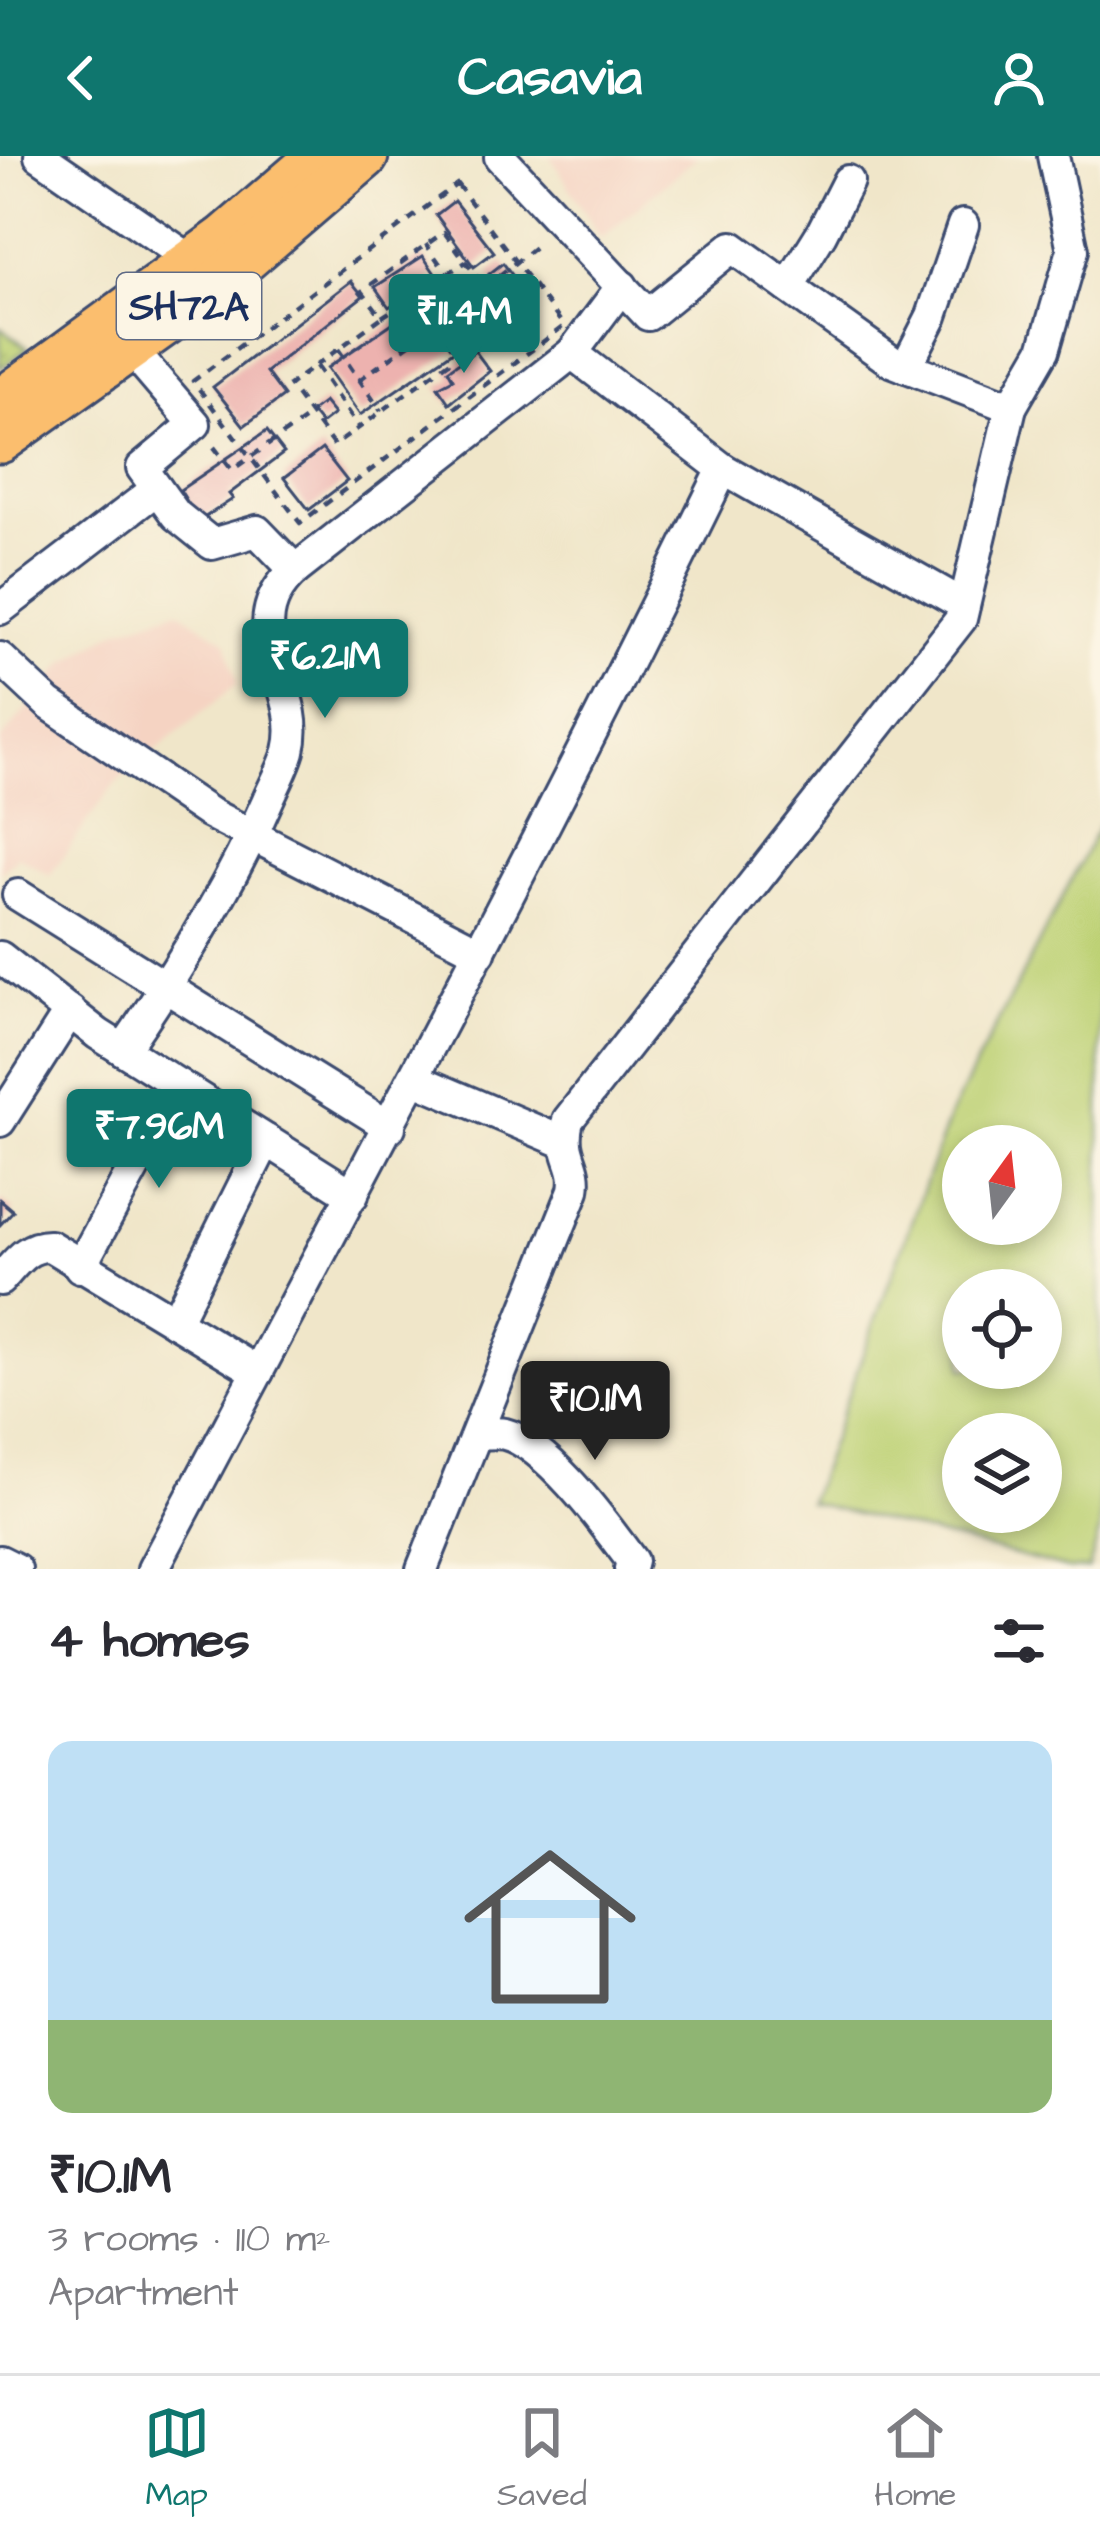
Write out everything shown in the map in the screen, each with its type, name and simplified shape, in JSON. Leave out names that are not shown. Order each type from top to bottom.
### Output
[{"type":"highway","name":"SH72A","points":[[0,440],[197,300],[365,156]]},
{"type":"main road","points":[[0,399],[190,260],[316,156]]},
{"type":"street","points":[[40,156],[190,260]]},
{"type":"street","points":[[422,1569],[574,1190],[576,1178],[562,1142],[568,1120],[961,619],[1011,407],[1044,350],[1073,250],[1053,156]]},
{"type":"street","points":[[500,157],[648,315],[731,247],[891,361],[1011,407]]},
{"type":"street","points":[[788,287],[848,181]]},
{"type":"street","points":[[906,367],[932,316],[963,225]]},
{"type":"street","points":[[124,1050],[167,986],[253,835],[289,751],[292,719],[272,655],[267,619],[275,591],[295,570],[572,353],[622,286]]},
{"type":"street","points":[[130,348],[195,424],[142,468],[176,515],[212,544],[257,531],[295,570]]},
{"type":"street","points":[[572,353],[723,469],[964,605]]},
{"type":"street","points":[[154,1569],[481,952],[723,469]]},
{"type":"street","points":[[0,609],[157,489]]},
{"type":"street","points":[[0,658],[49,704],[209,813],[481,952]]},
{"type":"street","points":[[18,895],[390,1126]]},
{"type":"street","points":[[0,957],[124,1050],[353,1195]]},
{"type":"street","points":[[0,1121],[70,1011]]},
{"type":"street","points":[[415,1078],[562,1142]]},
{"type":"street","points":[[80,1267],[178,1084]]},
{"type":"street","points":[[175,1322],[266,1140]]},
{"type":"street","points":[[0,1280],[25,1253],[50,1246],[258,1372]]},
{"type":"street","points":[[477,1434],[506,1434],[530,1448],[585,1498],[632,1561],[630,1569]]},
{"type":"street","points":[[0,1561],[16,1569]]},
{"type":"path","points":[[457,184],[564,326],[300,523],[251,458],[193,381],[457,184]]},
{"type":"path","points":[[382,317],[362,291],[443,232],[466,262],[485,287],[508,319],[334,446],[290,385],[466,262]]},
{"type":"path","points":[[426,244],[447,274]]},
{"type":"path","points":[[485,287],[518,264]]},
{"type":"path","points":[[416,295],[458,356]]},
{"type":"path","points":[[359,380],[437,326]]},
{"type":"path","points":[[338,349],[381,411]]},
{"type":"path","points":[[316,366],[359,428]]},
{"type":"path","points":[[195,424],[232,470],[311,415]]},
{"type":"shaded area","points":[[550,156],[698,156],[601,238]]},
{"type":"shaded area","points":[[178,610],[226,641],[237,684],[114,784],[50,875],[18,856],[0,873],[0,741],[65,663],[117,630]]},
{"type":"green space","points":[[0,327],[28,348],[1,368],[0,367]]},
{"type":"green space","points":[[1100,824],[1100,1530],[1089,1569],[1069,1569],[809,1502],[942,1137],[942,1245],[1062,1245],[1062,1125],[946,1125]]},
{"type":"building","points":[[454,201],[494,252],[474,267],[436,215]]},
{"type":"building","points":[[423,256],[436,275],[389,307],[375,287]]},
{"type":"building","points":[[503,263],[516,280],[503,291],[489,274]]},
{"type":"building","points":[[351,281],[363,296],[266,372],[284,396],[244,426],[213,387]]},
{"type":"building","points":[[473,284],[486,301],[448,330],[459,347],[360,415],[327,368],[426,300],[434,313]]},
{"type":"building","points":[[475,351],[490,371],[449,403],[438,387],[453,379],[448,370]]},
{"type":"building","points":[[324,402],[334,414],[321,424],[311,412]]},
{"type":"building","points":[[267,431],[284,453],[229,494],[233,499],[199,521],[180,490]]},
{"type":"building","points":[[322,449],[347,481],[309,510],[284,478]]},
{"type":"building","points":[[0,1200],[13,1211],[0,1225]]}]
